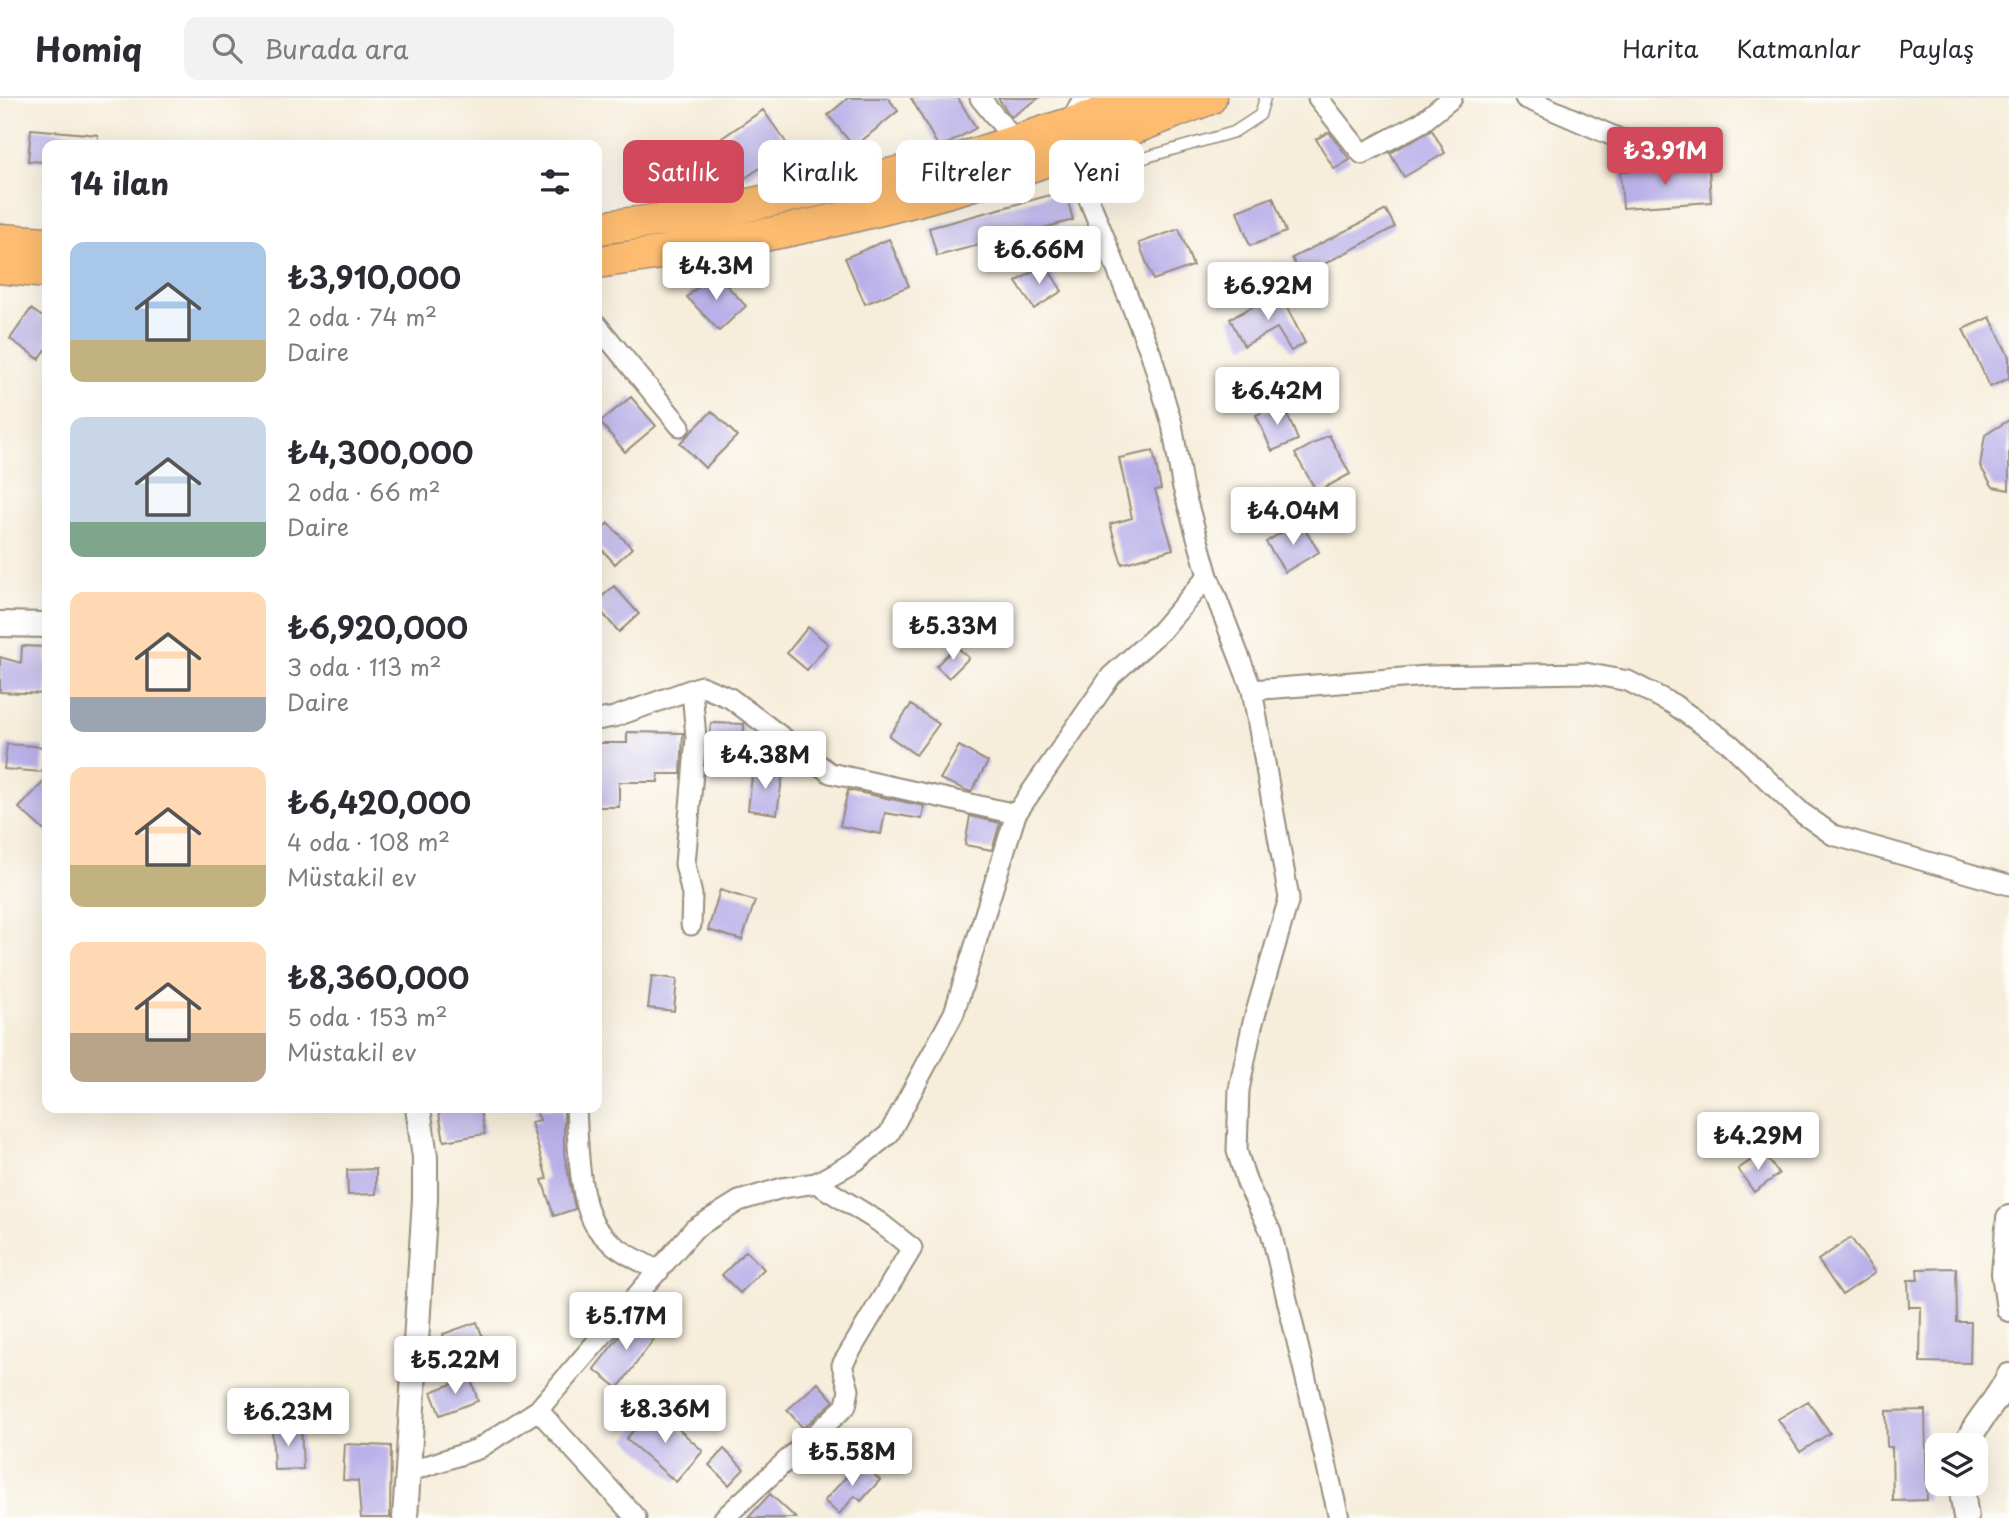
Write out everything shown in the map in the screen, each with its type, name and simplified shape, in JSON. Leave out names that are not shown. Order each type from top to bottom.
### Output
[{"type":"highway","points":[[602,264],[702,249],[868,212],[1005,174],[1151,98]]},
{"type":"highway","points":[[1035,141],[1069,139],[1210,98]]},
{"type":"highway","points":[[602,227],[701,215],[896,174]]},
{"type":"highway","points":[[0,240],[42,243]]},
{"type":"highway","points":[[0,267],[42,271]]},
{"type":"street","points":[[980,98],[1014,140]]},
{"type":"street","points":[[1083,98],[1069,139],[1151,354],[1172,424],[1182,484],[1208,576],[1252,690],[1289,898],[1250,1039],[1239,1090],[1237,1151],[1247,1183],[1270,1232],[1339,1518]]},
{"type":"street","points":[[1318,98],[1362,154],[1422,122],[1452,98]]},
{"type":"street","points":[[1525,98],[1634,145]]},
{"type":"street","points":[[602,331],[680,426]]},
{"type":"street","points":[[408,1472],[478,1448],[538,1410],[694,1229],[739,1201],[782,1188],[816,1183],[856,1161],[889,1134],[954,1013],[1016,814],[1111,676],[1161,631],[1208,576]]},
{"type":"street","points":[[0,624],[42,625]]},
{"type":"street","points":[[1252,690],[1440,676],[1585,673],[1628,681],[1673,704],[1730,744],[1802,813],[1833,835],[2009,886]]},
{"type":"street","points":[[602,719],[701,686],[730,698],[830,773],[1016,814]]},
{"type":"street","points":[[691,925],[692,895],[685,864],[696,738],[692,690]]},
{"type":"street","points":[[405,1518],[425,1199],[425,1157],[419,1113]]},
{"type":"street","points":[[576,1113],[580,1182],[597,1229],[620,1250],[659,1271]]},
{"type":"street","points":[[724,1518],[846,1406],[849,1390],[842,1365],[912,1248],[879,1222],[816,1183]]},
{"type":"street","points":[[2009,1218],[2004,1273],[2009,1309]]},
{"type":"street","points":[[1971,1433],[1999,1399],[2009,1376]]},
{"type":"street","points":[[538,1410],[636,1518]]},
{"type":"street","points":[[1963,1496],[1966,1518]]},
{"type":"lane","points":[[1069,139],[1124,166],[1147,156],[1234,132],[1260,115],[1265,98]]},
{"type":"building","points":[[848,98],[888,98],[898,111],[863,140],[848,140],[828,115]]},
{"type":"building","points":[[911,98],[958,98],[976,128],[954,140],[935,140]]},
{"type":"building","points":[[998,98],[1039,98],[1011,117]]},
{"type":"building","points":[[763,110],[784,140],[758,140],[758,169],[745,178],[744,140],[719,140]]},
{"type":"building","points":[[31,129],[98,135],[98,140],[42,140],[42,162],[28,161]]},
{"type":"building","points":[[1432,130],[1445,153],[1404,177],[1390,153]]},
{"type":"building","points":[[1329,132],[1350,160],[1334,169],[1316,139]]},
{"type":"building","points":[[1709,167],[1711,202],[1623,208],[1620,171]]},
{"type":"building","points":[[1049,195],[1049,203],[1068,203],[1073,220],[937,256],[929,228],[1021,203],[1035,203],[1035,199]]},
{"type":"building","points":[[1273,197],[1286,232],[1250,246],[1237,211]]},
{"type":"building","points":[[1386,210],[1395,227],[1301,276],[1292,258]]},
{"type":"building","points":[[1179,229],[1193,266],[1153,280],[1139,243]]},
{"type":"building","points":[[889,239],[909,286],[865,304],[845,258]]},
{"type":"building","points":[[1045,264],[1062,291],[1034,309],[1016,282]]},
{"type":"building","points":[[714,272],[746,306],[719,331],[687,297]]},
{"type":"building","points":[[1279,292],[1305,343],[1291,351],[1277,328],[1244,346],[1230,319]]},
{"type":"building","points":[[31,309],[42,317],[42,355],[39,359],[10,339]]},
{"type":"building","points":[[1990,317],[2009,357],[2009,378],[1990,387],[1963,329]]},
{"type":"building","points":[[631,397],[656,426],[625,452],[602,424],[602,420]]},
{"type":"building","points":[[1283,404],[1298,440],[1272,451],[1256,415]]},
{"type":"building","points":[[712,411],[737,436],[705,468],[680,443]]},
{"type":"building","points":[[2009,420],[2009,490],[1993,487],[1980,466],[1985,435]]},
{"type":"building","points":[[1329,435],[1350,474],[1317,492],[1295,454]]},
{"type":"building","points":[[1153,451],[1161,489],[1155,490],[1173,549],[1122,564],[1110,524],[1132,518],[1119,458]]},
{"type":"building","points":[[1300,521],[1319,552],[1285,572],[1266,542]]},
{"type":"building","points":[[608,523],[632,548],[615,564],[602,550],[602,529]]},
{"type":"building","points":[[614,586],[639,614],[619,632],[602,613],[602,597]]},
{"type":"building","points":[[808,627],[828,644],[807,670],[787,653]]},
{"type":"building","points":[[22,646],[42,647],[42,694],[0,692],[0,657],[21,663]]},
{"type":"building","points":[[956,646],[969,658],[949,678],[936,666]]},
{"type":"building","points":[[911,705],[939,724],[916,755],[889,736]]},
{"type":"building","points":[[711,723],[744,724],[743,765],[706,764]]},
{"type":"building","points":[[627,732],[683,733],[681,774],[658,774],[658,782],[619,782],[619,807],[602,807],[602,743],[627,743]]},
{"type":"building","points":[[7,744],[42,747],[42,772],[4,769]]},
{"type":"building","points":[[959,746],[988,762],[971,792],[940,779]]},
{"type":"building","points":[[753,768],[783,772],[777,814],[748,810]]},
{"type":"building","points":[[42,783],[42,829],[19,808]]},
{"type":"building","points":[[848,790],[924,806],[922,819],[885,813],[881,834],[840,826]]},
{"type":"building","points":[[970,816],[1000,823],[992,850],[965,845]]},
{"type":"building","points":[[720,890],[755,901],[742,940],[708,930]]},
{"type":"building","points":[[652,976],[677,979],[674,1011],[648,1008]]},
{"type":"building","points":[[439,1113],[481,1113],[485,1134],[444,1141]]},
{"type":"building","points":[[537,1113],[564,1113],[564,1153],[575,1209],[554,1216],[542,1180],[547,1179],[531,1122],[540,1120]]},
{"type":"building","points":[[1763,1152],[1779,1174],[1754,1192],[1738,1169]]},
{"type":"building","points":[[376,1169],[376,1194],[348,1195],[347,1170]]},
{"type":"building","points":[[1851,1238],[1875,1273],[1842,1295],[1818,1260]]},
{"type":"building","points":[[746,1251],[764,1269],[740,1293],[722,1275]]},
{"type":"building","points":[[1956,1268],[1957,1322],[1971,1322],[1970,1363],[1920,1362],[1921,1307],[1909,1307],[1908,1280],[1918,1280],[1917,1269]]},
{"type":"building","points":[[635,1316],[657,1335],[618,1388],[594,1369]]},
{"type":"building","points":[[477,1322],[486,1346],[452,1358],[443,1334]]},
{"type":"building","points":[[470,1377],[478,1401],[440,1415],[431,1392]]},
{"type":"building","points":[[818,1383],[834,1401],[803,1428],[787,1410]]},
{"type":"building","points":[[1808,1401],[1830,1433],[1800,1452],[1778,1419]]},
{"type":"building","points":[[654,1407],[703,1451],[676,1482],[626,1439]]},
{"type":"building","points":[[1925,1410],[1927,1500],[1893,1501],[1892,1447],[1887,1447],[1886,1411]]},
{"type":"building","points":[[301,1426],[303,1469],[274,1470],[272,1427]]},
{"type":"building","points":[[345,1444],[391,1446],[390,1518],[361,1518],[358,1481],[343,1480]]},
{"type":"building","points":[[724,1449],[744,1469],[729,1485],[709,1465]]},
{"type":"building","points":[[860,1462],[880,1480],[861,1501],[855,1496],[839,1514],[824,1501]]},
{"type":"building","points":[[770,1494],[796,1518],[748,1518]]}]
